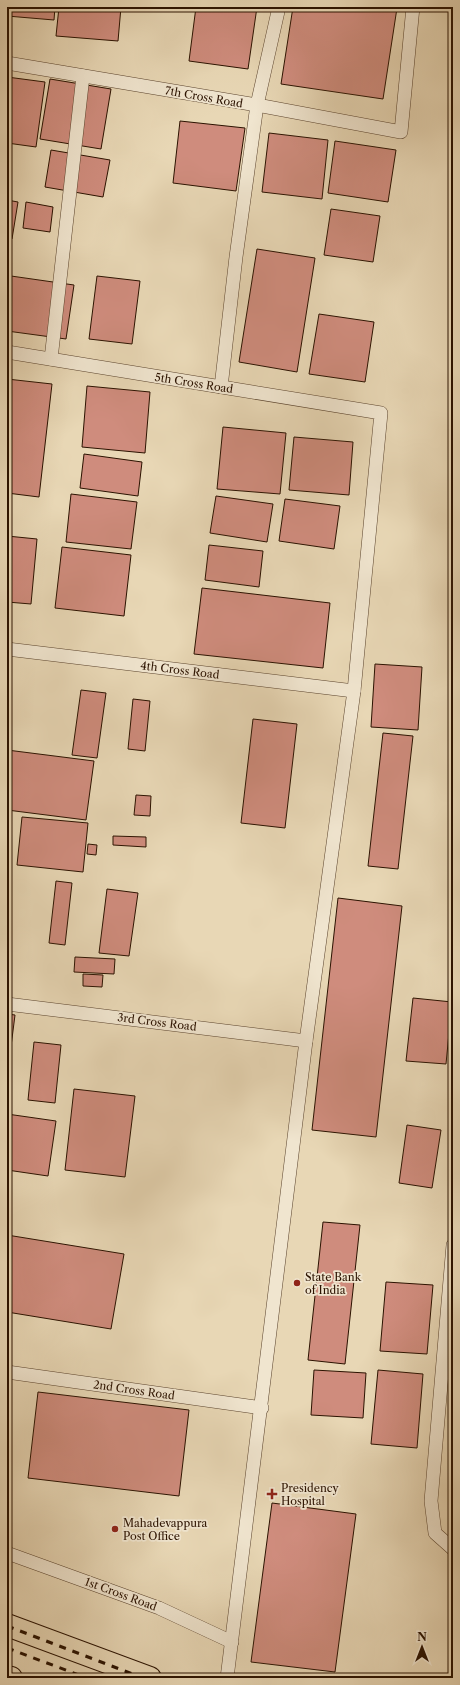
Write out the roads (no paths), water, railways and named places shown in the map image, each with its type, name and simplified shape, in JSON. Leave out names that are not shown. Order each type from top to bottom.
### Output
[{"type":"main road","points":[[7,1625],[150,1678]]},
{"type":"main road","points":[[7,1677],[11,1678]]},
{"type":"lane","points":[[221,387],[236,257],[257,106],[279,7]]},
{"type":"lane","name":"7th Cross Road","points":[[7,63],[401,132],[413,7]]},
{"type":"lane","points":[[51,359],[83,76]]},
{"type":"lane","name":"5th Cross Road","points":[[7,352],[381,413],[354,691]]},
{"type":"lane","name":"4th Cross Road","points":[[7,649],[354,691]]},
{"type":"lane","points":[[227,1678],[262,1408],[306,1041],[354,691]]},
{"type":"lane","name":"3rd Cross Road","points":[[7,1004],[306,1041]]},
{"type":"lane","points":[[453,1245],[431,1501],[435,1533],[453,1549]]},
{"type":"lane","name":"2nd Cross Road","points":[[7,1372],[262,1408]]},
{"type":"lane","name":"1st Cross Road","points":[[7,1553],[159,1608],[232,1642]]},
{"type":"railway","points":[[7,1626],[143,1678]]},
{"type":"railway","points":[[7,1648],[87,1678]]},
{"type":"place","name":"State Bank of India","points":[[297,1283]]},
{"type":"place","name":"Presidency Hospital","points":[[272,1494]]},
{"type":"place","name":"Mahadevappura Post Office","points":[[115,1529]]}]
